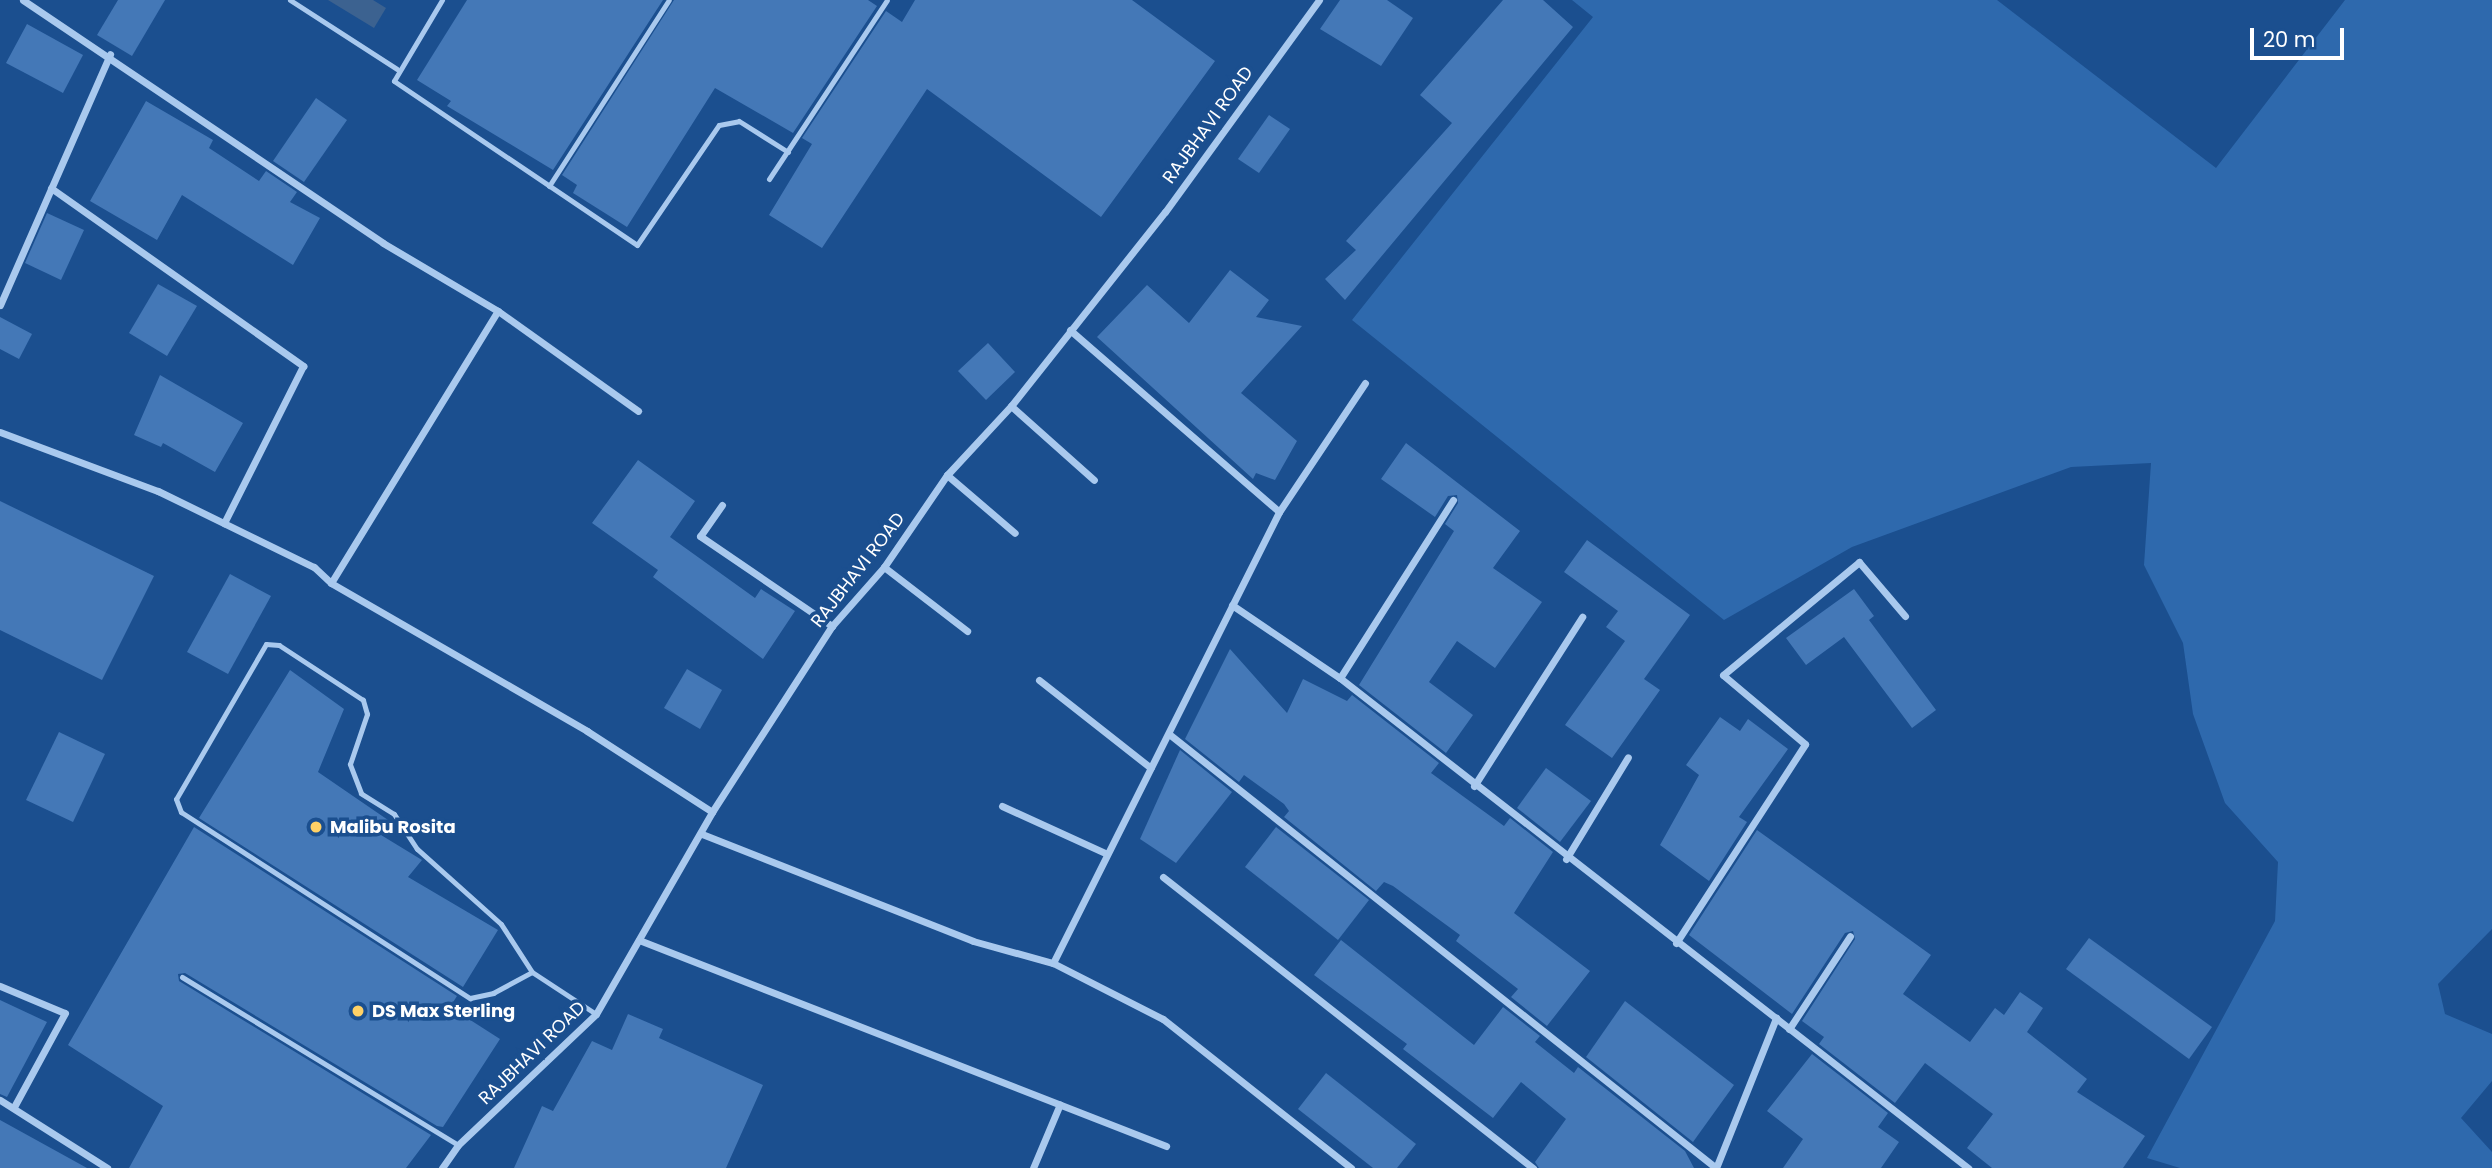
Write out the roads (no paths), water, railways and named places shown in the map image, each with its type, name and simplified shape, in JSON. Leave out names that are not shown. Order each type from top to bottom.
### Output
[{"type":"street","points":[[23,0],[110,54],[383,243],[498,311],[638,411]]},
{"type":"street","name":"RAJBHAVI ROAD","points":[[442,1168],[458,1145],[596,1014],[702,834],[712,812],[832,626],[884,567],[947,475],[1011,406],[1165,212],[1319,0]]},
{"type":"street","points":[[0,305],[110,54]]},
{"type":"street","points":[[51,188],[303,366],[224,523]]},
{"type":"street","points":[[331,583],[498,311]]},
{"type":"street","points":[[1070,330],[1279,512]]},
{"type":"street","points":[[1053,963],[1105,853],[1169,734],[1279,512],[1365,383]]},
{"type":"street","points":[[1011,406],[1094,480]]},
{"type":"street","points":[[0,432],[66,453],[224,523],[314,567],[331,583],[576,724],[712,812]]},
{"type":"street","points":[[947,475],[1016,533]]},
{"type":"street","points":[[1340,678],[1453,500]]},
{"type":"street","points":[[722,505],[699,536],[832,626]]},
{"type":"street","points":[[1676,943],[1805,744],[1723,675],[1859,562],[1905,616]]},
{"type":"street","points":[[884,567],[967,631]]},
{"type":"street","points":[[1232,605],[1340,678],[1566,859],[1968,1168]]},
{"type":"street","points":[[1474,786],[1581,617]]},
{"type":"street","points":[[1039,680],[1151,768]]},
{"type":"street","points":[[1169,734],[1716,1168],[1776,1018]]},
{"type":"street","points":[[1566,859],[1628,757]]},
{"type":"street","points":[[1002,806],[1105,853]]},
{"type":"street","points":[[702,834],[972,941],[1053,963],[1163,1019],[1351,1168]]},
{"type":"street","points":[[1163,877],[1533,1168]]},
{"type":"street","points":[[1789,1029],[1850,936]]},
{"type":"street","points":[[639,940],[1166,1146]]},
{"type":"street","points":[[0,986],[65,1013],[15,1107]]},
{"type":"street","points":[[0,1100],[15,1107],[107,1168]]},
{"type":"street","points":[[1033,1168],[1060,1104]]},
{"type":"lane","points":[[290,0],[397,69]]},
{"type":"lane","points":[[442,0],[397,69],[394,81],[637,245],[719,125],[739,121],[788,152]]},
{"type":"lane","points":[[549,186],[669,0]]},
{"type":"lane","points":[[769,179],[887,0]]},
{"type":"lane","points":[[532,972],[493,993],[470,998],[181,812],[176,799],[266,644],[279,645],[363,700],[366,714],[350,764],[361,793],[394,814],[426,858],[501,924],[532,972],[596,1014]]},
{"type":"lane","points":[[181,978],[458,1145]]},
{"type":"place","name":"Malibu Rosita","points":[[316,827]]},
{"type":"place","name":"DS Max Sterling","points":[[358,1011]]}]
